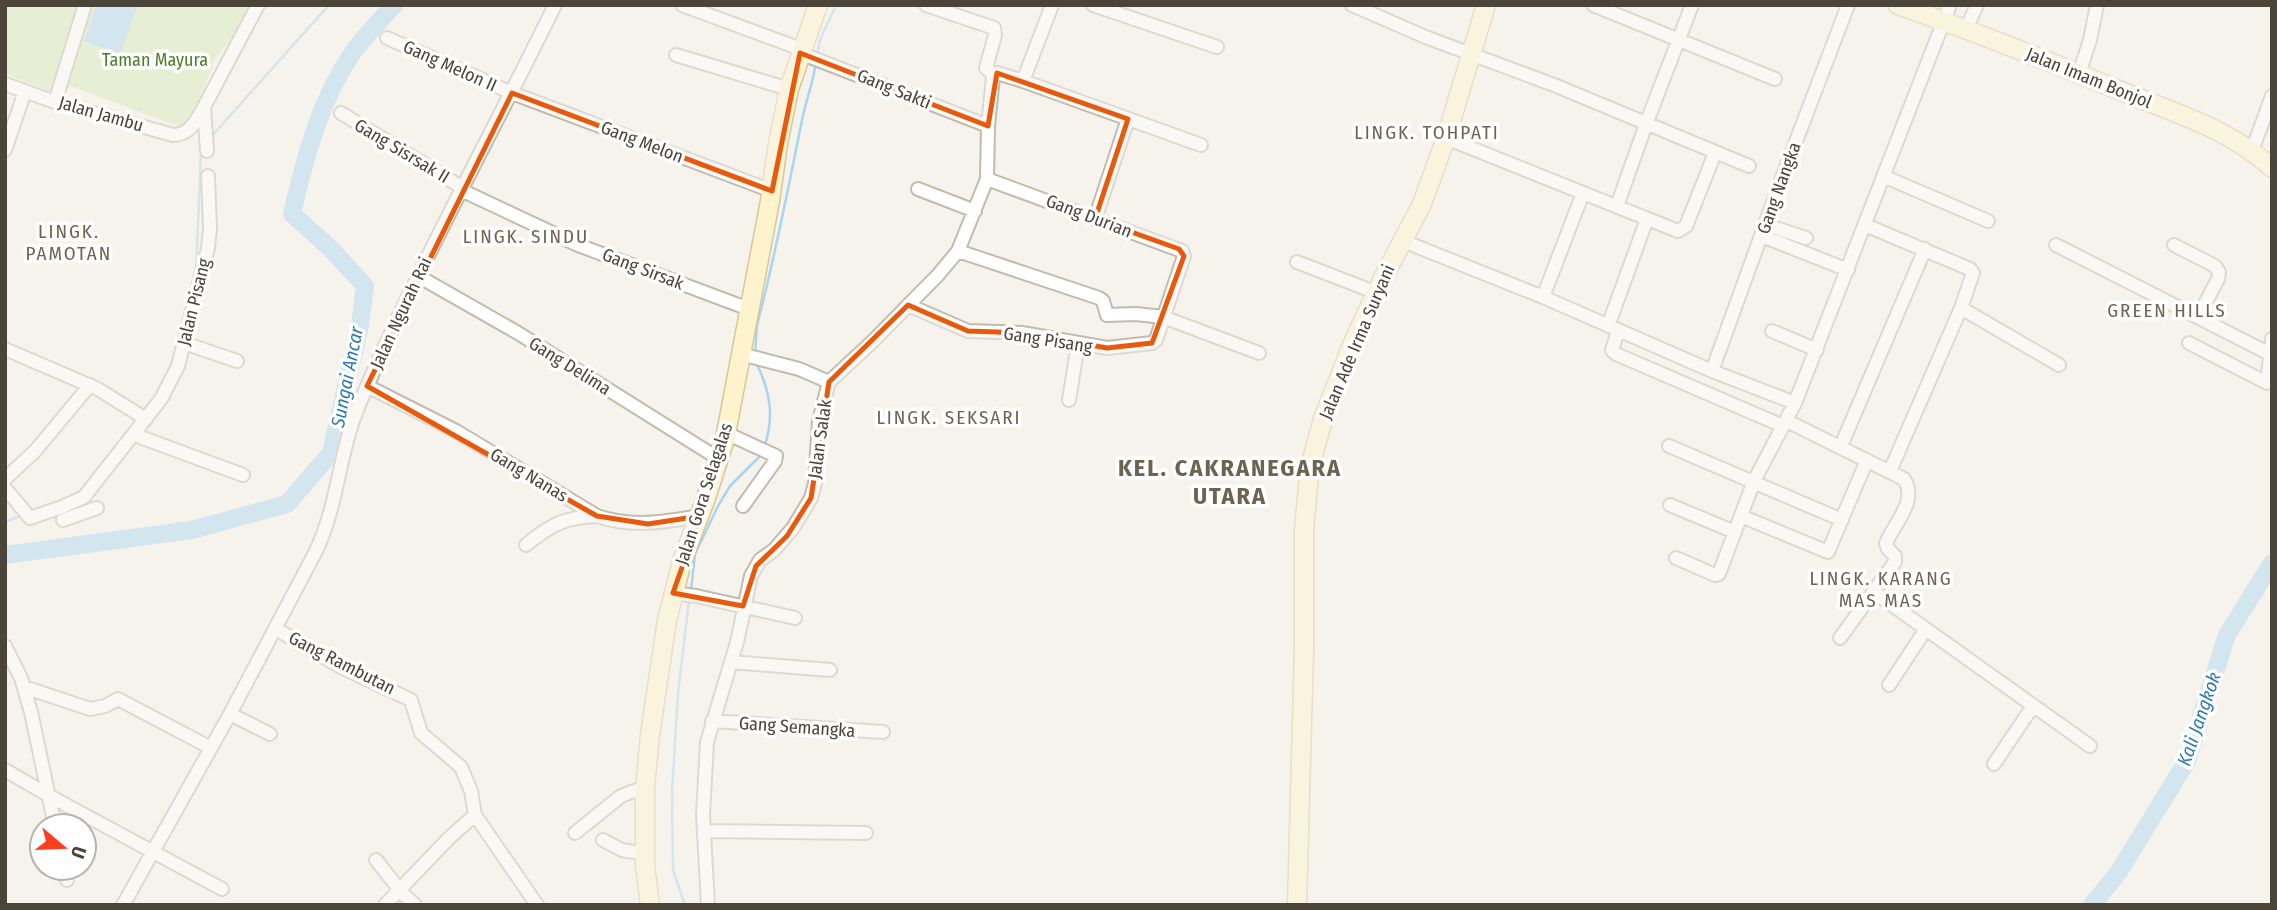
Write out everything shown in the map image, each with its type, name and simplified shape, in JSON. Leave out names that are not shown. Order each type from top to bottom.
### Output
[{"type":"street","points":[[207,151],[201,126],[204,107],[258,5]]},
{"type":"street","name":"Jalan Ngurah Rai","points":[[123,905],[276,629],[328,524],[344,450],[367,386],[418,276],[555,5]]},
{"type":"street","name":"Gang Sakti","points":[[682,5],[988,126]]},
{"type":"street","name":"Jalan Gora Selagalas","points":[[650,905],[645,854],[645,787],[664,641],[684,595],[689,541],[700,516],[751,357],[750,309],[778,144],[789,89],[804,53],[818,5]]},
{"type":"street","name":"Jalan Salak","points":[[708,905],[704,831],[707,742],[756,566],[788,536],[811,498],[815,483],[819,421],[830,382],[958,251],[986,179],[994,75],[986,68],[995,35],[994,28],[926,5]]},
{"type":"street","points":[[1023,81],[1052,5]]},
{"type":"street","points":[[1093,5],[1217,47]]},
{"type":"street","points":[[1352,5],[1749,166]]},
{"type":"street","name":"Jalan Ade Irma Suryani","points":[[1297,905],[1304,660],[1304,529],[1310,467],[1323,419],[1352,345],[1422,204],[1446,138],[1486,5]]},
{"type":"street","points":[[1594,5],[1775,79]]},
{"type":"street","points":[[1617,206],[1692,5]]},
{"type":"street","name":"Gang Nangka","points":[[1712,371],[1848,5]]},
{"type":"street","name":"Jalan Imam Bonjol","points":[[1898,5],[1946,13],[1966,29],[2211,129],[2252,150],[2272,168]]},
{"type":"street","points":[[1966,29],[1977,5]]},
{"type":"street","points":[[2079,74],[2097,5]]},
{"type":"street","points":[[55,102],[84,8]]},
{"type":"street","points":[[1676,558],[1717,575],[1754,481],[1785,424],[1817,350],[1946,13]]},
{"type":"street","name":"Gang Melon II","points":[[387,38],[512,93]]},
{"type":"street","points":[[676,55],[789,89]]},
{"type":"street","points":[[994,75],[997,73],[1023,81],[1201,145]]},
{"type":"street","name":"Jalan Jambu","points":[[5,84],[55,102],[173,135],[201,126]]},
{"type":"street","points":[[5,150],[25,91]]},
{"type":"street","name":"Gang Melon","points":[[512,93],[772,191]]},
{"type":"street","points":[[2252,150],[2272,96]]},
{"type":"street","name":"Gang Sisrsak II","points":[[341,113],[462,189]]},
{"type":"street","points":[[1095,219],[1128,119]]},
{"type":"street","points":[[1446,138],[1676,231],[1683,229],[1715,152]]},
{"type":"street","name":"Jalan Pisang","points":[[90,491],[141,419],[171,383],[178,366],[208,248],[208,176]]},
{"type":"street","points":[[1883,176],[1987,222]]},
{"type":"street","name":"Gang Durian","points":[[986,179],[1179,249],[1183,253],[1182,260],[1163,317]]},
{"type":"street","name":"Gang Sirsak","points":[[462,189],[578,245],[750,309]]},
{"type":"street","points":[[918,189],[975,211]]},
{"type":"street","points":[[1543,297],[1583,193]]},
{"type":"street","points":[[1647,219],[1613,328],[1612,350],[1616,354],[1841,446],[1904,479],[1909,497],[1886,542],[1888,549],[1895,556],[1895,562],[1840,638]]},
{"type":"street","points":[[1865,225],[1972,270],[1973,277],[1890,471]]},
{"type":"street","points":[[1764,230],[1805,239]]},
{"type":"street","points":[[1764,230],[1848,270]]},
{"type":"street","points":[[1403,241],[1543,297],[1712,371],[1795,403]]},
{"type":"street","points":[[2056,245],[2270,354]]},
{"type":"street","points":[[2174,245],[2215,266],[2219,272],[2198,317]]},
{"type":"street","points":[[1841,446],[1925,249]]},
{"type":"street","points":[[958,251],[1099,298],[1107,315],[1163,317],[1259,353]]},
{"type":"street","points":[[1297,262],[1377,293]]},
{"type":"street","name":"Gang Delima","points":[[418,276],[517,333],[719,459]]},
{"type":"street","name":"Gang Pisang","points":[[908,305],[968,331],[1022,333],[1107,348],[1150,344],[1156,340],[1163,317]]},
{"type":"street","points":[[1961,308],[2059,365]]},
{"type":"street","points":[[1772,331],[1817,350]]},
{"type":"street","points":[[2189,343],[2267,383],[2272,339]]},
{"type":"street","points":[[184,344],[237,360]]},
{"type":"street","points":[[1069,400],[1078,344]]},
{"type":"street","points":[[5,349],[112,396],[141,419],[138,433],[140,437],[243,475]]},
{"type":"street","points":[[751,357],[799,369],[830,382]]},
{"type":"street","points":[[5,479],[36,451],[90,385]]},
{"type":"street","name":"Gang Nanas","points":[[367,386],[456,431],[597,516],[620,523],[648,524],[700,516]]},
{"type":"street","points":[[726,433],[776,456],[743,506]]},
{"type":"street","points":[[1669,446],[1842,520]]},
{"type":"street","points":[[1741,516],[1826,553],[1830,551],[1867,460]]},
{"type":"street","points":[[5,488],[33,517],[81,499],[90,491],[98,514],[63,520]]},
{"type":"street","points":[[1670,505],[1735,532]]},
{"type":"street","points":[[526,545],[547,527],[567,519],[597,516]]},
{"type":"street","points":[[1874,592],[2090,746]]},
{"type":"street","points":[[684,595],[795,618]]},
{"type":"street","name":"Gang Rambutan","points":[[276,629],[341,667],[411,699],[421,733],[455,761],[464,773],[471,791],[475,815],[537,905]]},
{"type":"street","points":[[1889,685],[1926,629]]},
{"type":"street","points":[[5,646],[24,687],[52,812]]},
{"type":"street","points":[[731,662],[830,670]]},
{"type":"street","points":[[24,687],[85,708],[105,706],[118,699],[211,748]]},
{"type":"street","points":[[1994,764],[2033,706]]},
{"type":"street","points":[[230,714],[270,733]]},
{"type":"street","name":"Gang Semangka","points":[[712,721],[883,732]]},
{"type":"street","points":[[5,770],[222,889]]},
{"type":"street","points":[[575,833],[621,796],[645,787]]},
{"type":"street","points":[[385,905],[449,838],[475,815]]},
{"type":"street","points":[[704,831],[866,833]]},
{"type":"street","points":[[603,840],[629,852],[645,854]]},
{"type":"street","points":[[376,860],[415,905]]},
{"type":"highlighted area","points":[[800,53],[988,126],[997,73],[1128,119],[1095,219],[1179,249],[1184,256],[1152,343],[1107,348],[1022,333],[968,331],[908,305],[829,382],[811,498],[787,536],[756,566],[743,606],[673,593],[700,516],[648,524],[597,516],[367,386],[512,93],[772,191]]},
{"type":"green space","name":"Taman Mayura","points":[[5,5],[255,5],[247,20],[215,59],[193,118],[178,126],[65,84],[60,95],[5,74]]},
{"type":"water","points":[[97,5],[138,5],[120,54],[84,41]]},
{"type":"waterway","points":[[210,138],[329,5]]},
{"type":"waterway","name":"Sungai Ancar","points":[[5,555],[192,530],[287,504],[331,453],[360,325],[365,286],[329,247],[292,214],[308,152],[330,92],[351,55],[394,5]]},
{"type":"waterway","points":[[817,56],[820,40],[836,5]]},
{"type":"waterway","points":[[755,354],[757,325],[816,63]]},
{"type":"waterway","points":[[196,272],[201,152]]},
{"type":"waterway","points":[[756,363],[765,383],[769,404],[769,426],[764,447]]},
{"type":"waterway","points":[[691,590],[695,554],[718,506],[730,486],[762,454]]},
{"type":"waterway","points":[[5,522],[23,515]]},
{"type":"waterway","name":"Kali Jangkok","points":[[2092,905],[2118,873],[2187,761],[2227,635],[2272,563]]},
{"type":"waterway","points":[[685,905],[673,870],[672,792],[678,693],[689,600]]},
{"type":"district","name":"LINGK. TOHPATI","points":[[1427,132]]},
{"type":"district","name":"LINGK. SINDU","points":[[526,236]]},
{"type":"district","name":"LINGK. PAMOTAN","points":[[69,242]]},
{"type":"district","name":"GREEN HILLS","points":[[2167,310]]},
{"type":"district","name":"LINGK. SEKSARI","points":[[949,417]]},
{"type":"district","name":"KEL. CAKRANEGARA UTARA","points":[[1230,482]]},
{"type":"district","name":"LINGK. KARANG MAS MAS","points":[[1881,589]]}]
